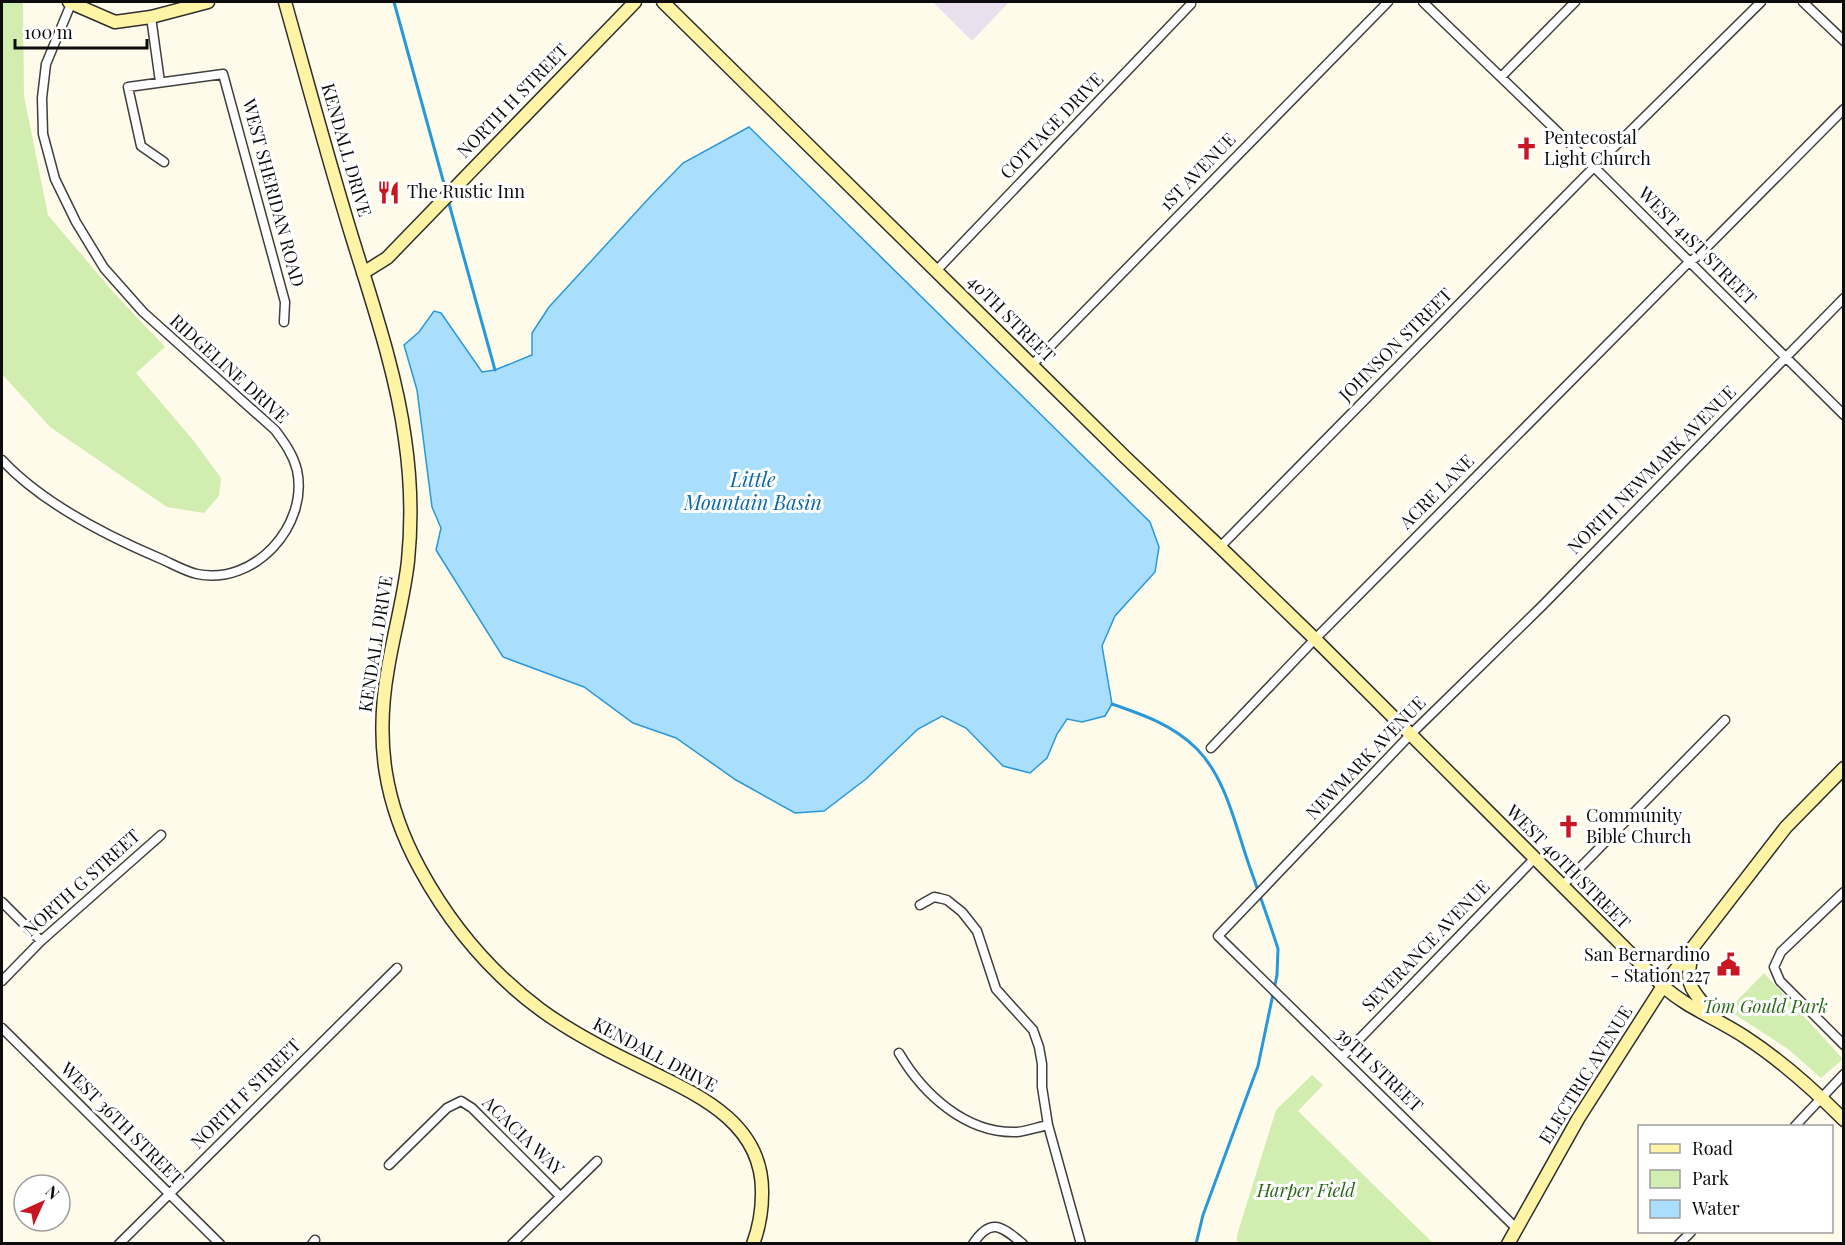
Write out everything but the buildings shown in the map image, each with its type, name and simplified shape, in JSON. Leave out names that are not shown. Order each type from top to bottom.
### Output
[{"type":"main road","points":[[70,3],[115,22],[151,17],[208,2]]},
{"type":"main road","name":"KENDALL DRIVE","points":[[285,2],[402,418],[409,470],[410,535],[381,722],[385,778],[401,829],[418,866],[443,907],[463,935],[510,984],[538,1008],[575,1033],[701,1097],[736,1125],[751,1146],[761,1175],[760,1215],[753,1244]]},
{"type":"main road","name":"NORTH H STREET","points":[[363,273],[387,258],[635,2]]},
{"type":"main road","name":"40TH STREET","points":[[663,2],[1125,457],[1336,660]]},
{"type":"main road","name":"WEST 40TH STREET","points":[[1336,660],[1663,987],[1771,1055],[1821,1098]]},
{"type":"main road","name":"ELECTRIC AVENUE","points":[[1508,1244],[1578,1119],[1663,987],[1785,827],[1844,768]]},
{"type":"main road","points":[[1696,942],[1688,970],[1689,982],[1718,1021]]},
{"type":"main road","points":[[1821,1098],[1844,1120]]},
{"type":"street","name":"1ST AVENUE","points":[[1032,365],[1388,2]]},
{"type":"street","name":"WEST 41ST STREET","points":[[1423,2],[1594,167],[1844,415]]},
{"type":"street","points":[[1501,77],[1575,2]]},
{"type":"street","name":"JOHNSON STREET","points":[[1220,546],[1594,167],[1761,2]]},
{"type":"street","points":[[1803,2],[1844,41]]},
{"type":"street","name":"RIDGELINE DRIVE","points":[[2,460],[51,501],[96,529],[196,574],[234,573],[268,553],[283,535],[294,510],[297,470],[289,449],[275,430],[143,312],[104,268],[75,222],[56,179],[43,134],[42,98],[46,64],[70,3]]},
{"type":"street","name":"COTTAGE DRIVE","points":[[936,271],[1191,4]]},
{"type":"street","points":[[151,17],[160,82],[128,87],[141,146],[164,162]]},
{"type":"street","name":"WEST SHERIDAN ROAD","points":[[160,82],[223,74],[285,302],[284,322]]},
{"type":"street","name":"ACRE LANE","points":[[1211,748],[1315,639],[1844,109]]},
{"type":"street","name":"NORTH NEWMARK AVENUE","points":[[1542,606],[1844,298]]},
{"type":"street","name":"NEWMARK AVENUE","points":[[1218,936],[1410,735],[1542,606]]},
{"type":"street","points":[[1562,886],[1725,720]]},
{"type":"street","name":"NORTH G STREET","points":[[2,981],[41,941],[160,835]]},
{"type":"street","name":"SEVERANCE AVENUE","points":[[1342,1057],[1534,859]]},
{"type":"street","points":[[1844,892],[1781,952],[1774,967],[1780,981],[1844,1045]]},
{"type":"street","points":[[920,905],[934,897],[947,900],[962,912],[977,931],[996,988],[1027,1022],[1037,1038],[1048,1125],[1081,1244]]},
{"type":"street","points":[[2,902],[41,941]]},
{"type":"street","name":"39TH STREET","points":[[1218,936],[1516,1228]]},
{"type":"street","name":"NORTH F STREET","points":[[119,1244],[397,968]]},
{"type":"street","name":"WEST 36TH STREET","points":[[2,1028],[220,1244]]},
{"type":"street","points":[[899,1053],[909,1070],[940,1103],[968,1120],[985,1128],[1018,1132],[1048,1125]]},
{"type":"street","points":[[1796,1125],[1844,1074]]},
{"type":"street","name":"ACACIA WAY","points":[[389,1165],[447,1108],[461,1101],[472,1108],[561,1196]]},
{"type":"street","points":[[512,1244],[597,1161]]},
{"type":"street","points":[[973,1244],[987,1228],[996,1226],[1023,1244]]},
{"type":"street","points":[[1679,1244],[1690,1233]]},
{"type":"shaded area","points":[[933,2],[1009,2],[972,41]]},
{"type":"green space","points":[[2,2],[23,2],[24,96],[48,215],[114,293],[165,347],[136,373],[193,440],[221,478],[219,496],[204,513],[167,507],[50,427],[2,374]]},
{"type":"green space","name":"Tom Gould Park","points":[[1764,973],[1843,1059],[1821,1078],[1788,1049],[1728,1010]]},
{"type":"green space","name":"Harper Field","points":[[1312,1075],[1323,1085],[1298,1111],[1433,1243],[1237,1243],[1237,1235],[1276,1110]]},
{"type":"water","name":"Little Mountain Basin","points":[[749,127],[1150,522],[1159,547],[1155,572],[1115,616],[1102,646],[1112,704],[1105,716],[1082,722],[1067,719],[1057,734],[1047,758],[1030,773],[1003,766],[966,728],[942,716],[918,729],[866,779],[824,811],[795,813],[736,780],[676,738],[633,723],[584,687],[503,657],[436,550],[441,528],[432,507],[417,390],[404,345],[419,332],[434,311],[441,313],[482,372],[495,370],[532,355],[532,333],[549,307],[650,197],[683,163]]},
{"type":"waterway","points":[[394,2],[446,191]]},
{"type":"waterway","points":[[448,200],[495,370]]},
{"type":"waterway","points":[[1112,704],[1168,727],[1188,741],[1207,761],[1228,802],[1278,949],[1277,975],[1258,1066],[1203,1215],[1196,1244]]},
{"type":"place","name":"Pentecostal Light Church","points":[[1526,148]]},
{"type":"place","name":"The Rustic Inn","points":[[389,192]]},
{"type":"place","name":"Community Bible Church","points":[[1568,826]]},
{"type":"place","name":"San Bernardino - Station 227","points":[[1728,965]]}]
